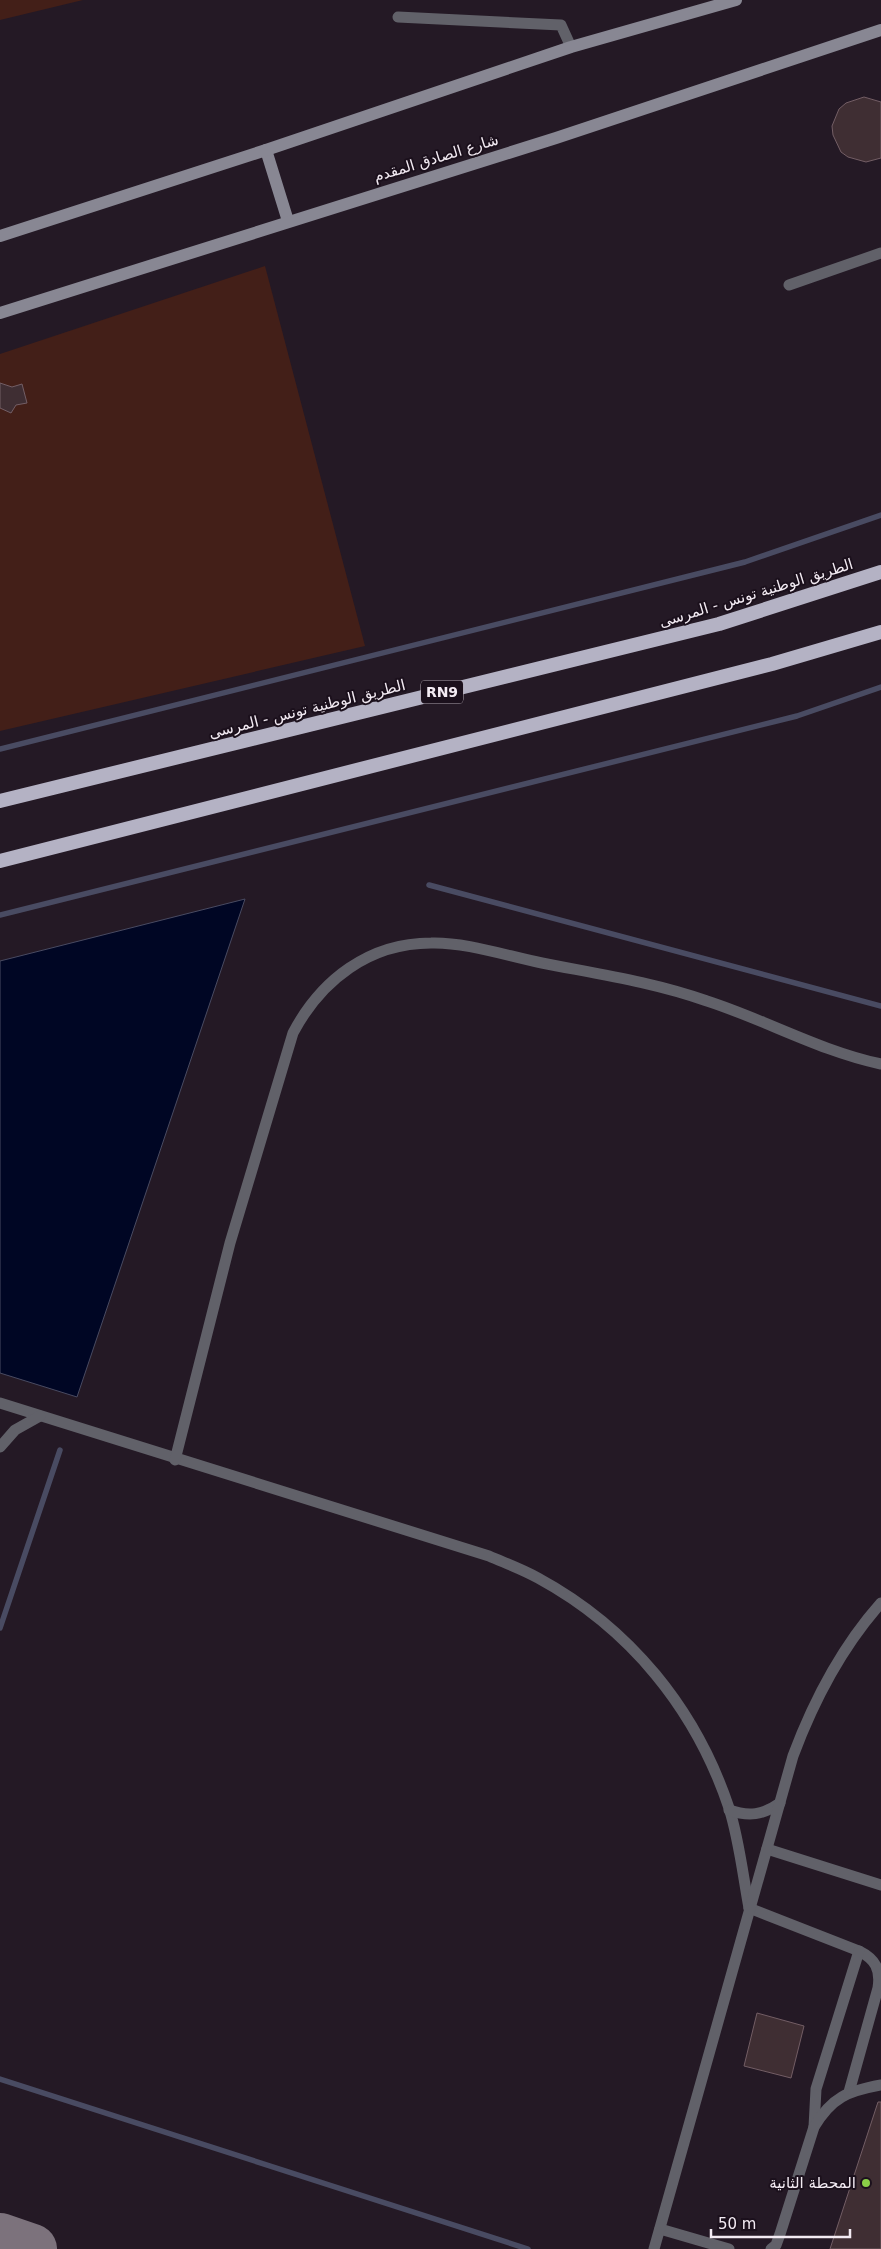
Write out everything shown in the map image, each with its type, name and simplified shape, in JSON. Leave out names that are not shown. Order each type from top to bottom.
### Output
[{"type":"highway","name":"الطريق الوطنية تونس - المرسى","points":[[0,801],[720,624],[881,572]]},
{"type":"highway","points":[[0,861],[762,667],[881,632]]},
{"type":"main road","points":[[0,236],[266,150],[571,47],[736,0]]},
{"type":"main road","name":"شارع الصادق المقدم","points":[[0,313],[556,138],[881,30]]},
{"type":"main road","points":[[266,150],[288,221]]},
{"type":"lane","points":[[398,17],[561,25],[571,47]]},
{"type":"lane","points":[[789,286],[881,253]]},
{"type":"lane","points":[[175,1460],[230,1243],[294,1033],[302,1016],[325,987],[354,964],[385,950],[412,944],[452,944],[616,976],[669,989],[744,1014],[822,1046],[881,1064]]},
{"type":"lane","points":[[0,1403],[175,1460],[489,1556],[537,1577],[581,1604],[621,1636],[657,1674],[687,1716],[712,1762],[730,1810],[749,1908]]},
{"type":"lane","points":[[0,1447],[16,1430],[40,1416]]},
{"type":"lane","points":[[654,2249],[793,1756],[819,1694],[851,1640],[881,1603]]},
{"type":"lane","points":[[730,1810],[742,1815],[756,1815],[769,1811],[780,1804]]},
{"type":"lane","points":[[767,1849],[881,1885]]},
{"type":"lane","points":[[749,1908],[859,1950],[869,1956],[879,1966],[878,1988],[849,2092]]},
{"type":"lane","points":[[814,2127],[813,2114],[816,2088],[859,1950]]},
{"type":"lane","points":[[772,2249],[776,2245],[780,2234],[814,2127],[823,2112],[835,2100],[849,2092],[881,2085]]},
{"type":"lane","points":[[660,2229],[729,2249]]},
{"type":"shaded area","points":[[0,0],[83,0],[0,20]]},
{"type":"shaded area","points":[[265,266],[365,646],[0,731],[0,354]]},
{"type":"water","points":[[245,899],[77,1397],[0,1373],[0,961]]},
{"type":"building","points":[[864,97],[881,102],[881,158],[866,162],[848,157],[841,152],[833,135],[832,126],[839,109],[846,103]]},
{"type":"building","points":[[0,383],[12,387],[22,384],[27,403],[16,405],[11,413],[0,408]]},
{"type":"building","points":[[757,2013],[804,2026],[791,2078],[744,2066]]},
{"type":"building","name":"المحطة الثانية","points":[[878,2102],[881,2102],[881,2249],[830,2249]]},
{"type":"waterway","points":[[0,749],[745,562],[881,515]]},
{"type":"waterway","points":[[0,915],[797,716],[881,687]]},
{"type":"waterway","points":[[429,885],[881,1006]]},
{"type":"waterway","points":[[0,1628],[60,1450]]},
{"type":"waterway","points":[[0,2079],[528,2249]]},
{"type":"taxiway","points":[[0,2238],[32,2249]]},
{"type":"place","name":"المحطة الثانية","points":[[866,2183]]}]
